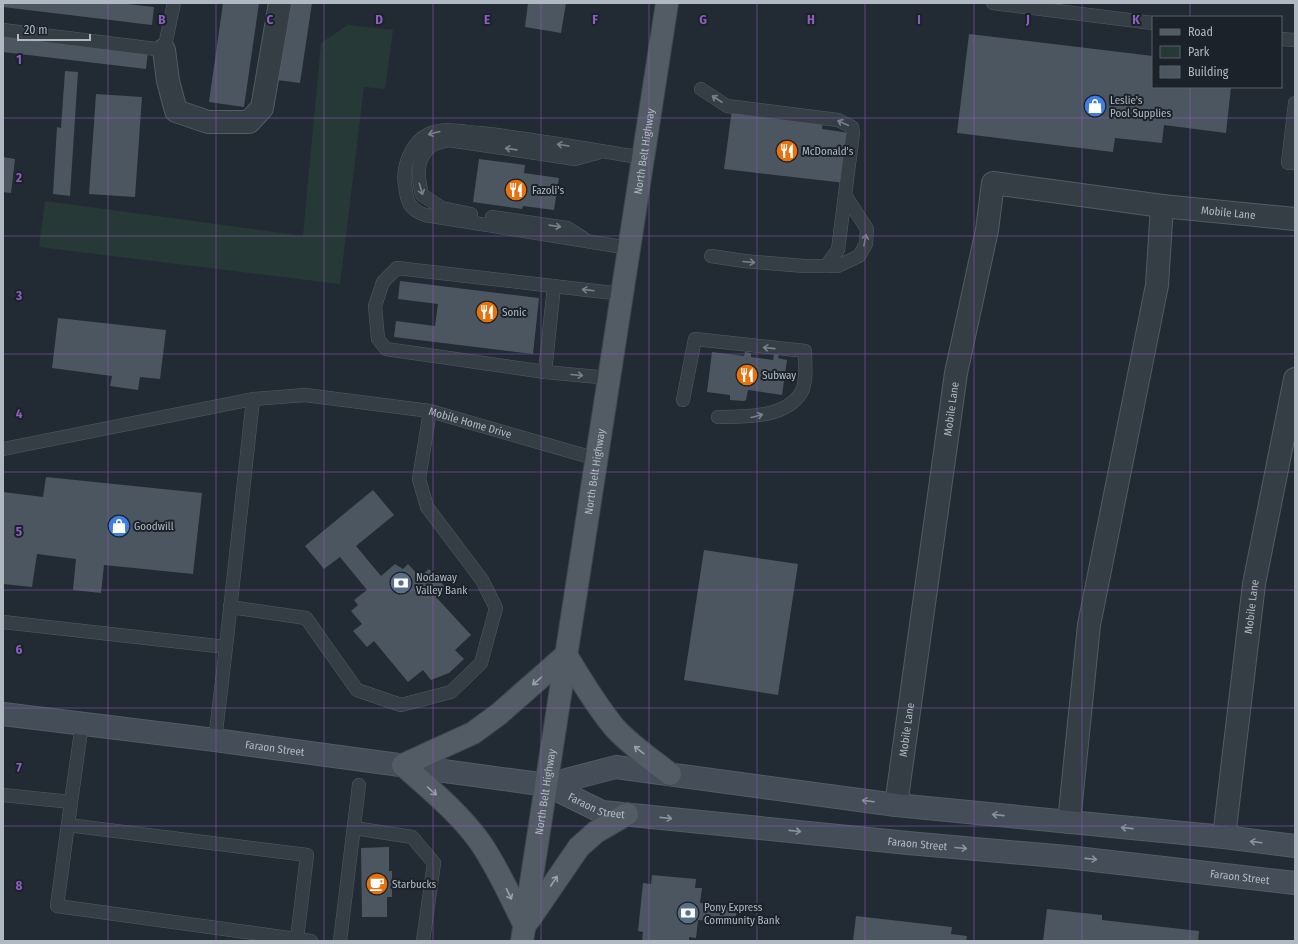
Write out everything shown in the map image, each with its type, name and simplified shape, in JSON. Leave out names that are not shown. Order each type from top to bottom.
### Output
[{"type":"main road","name":"North Belt Highway","points":[[523,933],[667,3]]},
{"type":"main road","points":[[523,933],[503,880],[480,843],[452,809],[403,765],[473,733],[499,714],[566,655],[588,691],[614,727],[634,746],[670,774]]},
{"type":"main road","name":"Faraon Street","points":[[3,714],[215,740],[546,785],[602,812],[908,843],[1067,857],[1295,884]]},
{"type":"main road","name":"Faraon Street","points":[[546,785],[616,767],[896,805],[1295,846]]},
{"type":"main road","points":[[523,933],[579,847],[596,832],[627,814]]},
{"type":"street","points":[[164,50],[168,81],[176,111],[208,122],[248,122],[262,108],[280,3]]},
{"type":"street","name":"Mobile Lane","points":[[896,805],[956,373],[987,230],[993,183],[1162,206],[1295,219]]},
{"type":"street","points":[[1069,822],[1089,624],[1157,285],[1162,206]]},
{"type":"street","name":"Mobile Lane","points":[[1224,838],[1254,584],[1295,379]]},
{"type":"lane","points":[[3,30],[164,50],[174,3]]},
{"type":"lane","points":[[993,3],[1152,23]]},
{"type":"lane","points":[[1282,39],[1295,40]]},
{"type":"lane","points":[[701,89],[727,106],[831,119],[852,127],[853,133],[838,250],[826,266]]},
{"type":"lane","points":[[1295,103],[1288,162],[1295,163]]},
{"type":"lane","points":[[629,248],[425,215],[414,211],[406,197],[404,178],[407,161],[417,141],[430,133],[446,130],[512,136],[643,158]]},
{"type":"lane","points":[[711,256],[766,263],[838,266],[859,256],[866,244],[867,229],[845,195]]},
{"type":"lane","points":[[609,378],[545,372],[386,349],[378,339],[375,306],[383,282],[397,268],[622,294]]},
{"type":"lane","points":[[545,372],[554,286]]},
{"type":"lane","points":[[683,400],[694,340],[805,352],[802,391],[788,408],[750,417],[718,418]]},
{"type":"lane","name":"Mobile Home Drive","points":[[3,449],[253,398],[305,395],[430,411],[597,459]]},
{"type":"lane","points":[[215,740],[253,398]]},
{"type":"lane","points":[[230,607],[306,618],[357,690],[401,705],[451,692],[481,663],[496,608],[482,580],[427,507],[419,479],[430,411]]},
{"type":"lane","points":[[3,622],[226,647]]},
{"type":"lane","points":[[82,724],[57,906],[311,941]]},
{"type":"lane","points":[[340,941],[359,785]]},
{"type":"lane","points":[[3,795],[71,802]]},
{"type":"lane","points":[[68,825],[307,855],[297,939]]},
{"type":"lane","points":[[354,828],[412,837],[434,863],[423,941]]},
{"type":"green space","points":[[348,25],[393,30],[385,89],[364,87],[340,284],[39,247],[45,201],[303,236],[321,43]]},
{"type":"building","points":[[3,3],[118,3],[154,7],[152,25],[3,7]]},
{"type":"building","points":[[223,3],[259,3],[244,107],[209,102]]},
{"type":"building","points":[[289,3],[312,3],[300,83],[277,80]]},
{"type":"building","points":[[528,3],[566,3],[561,33],[525,27]]},
{"type":"building","points":[[3,34],[148,51],[146,69],[3,52]]},
{"type":"building","name":"Leslie's Pool Supplies","points":[[969,34],[1152,56],[1152,88],[1231,88],[1226,133],[1164,125],[1162,143],[1115,138],[1113,152],[957,133]]},
{"type":"building","points":[[65,71],[78,72],[70,196],[53,194],[57,127],[61,128]]},
{"type":"building","points":[[96,94],[142,97],[135,197],[89,194]]},
{"type":"building","name":"McDonald's","points":[[732,109],[823,120],[822,129],[850,133],[845,183],[724,169]]},
{"type":"building","points":[[3,157],[15,159],[11,193],[3,192]]},
{"type":"building","name":"Fazoli's","points":[[479,159],[525,165],[524,173],[559,178],[554,210],[523,206],[522,209],[473,202]]},
{"type":"building","name":"Sonic","points":[[400,281],[539,298],[533,354],[394,337],[396,321],[435,326],[438,304],[398,299]]},
{"type":"building","points":[[58,318],[166,330],[160,379],[140,377],[138,390],[110,386],[112,376],[52,368]]},
{"type":"building","name":"Subway","points":[[712,352],[744,356],[745,352],[751,353],[751,357],[773,360],[774,354],[779,354],[778,358],[787,360],[782,395],[748,390],[746,400],[744,401],[730,400],[730,395],[707,392]]},
{"type":"building","name":"Goodwill","points":[[46,477],[202,493],[193,574],[104,565],[101,593],[73,590],[76,559],[37,554],[32,587],[3,584],[3,492],[43,497]]},
{"type":"building","name":"Nodaway Valley Bank","points":[[373,490],[394,515],[356,546],[381,576],[395,564],[403,569],[408,564],[420,577],[429,569],[446,588],[436,597],[471,635],[455,650],[464,659],[449,673],[431,680],[423,670],[408,682],[374,641],[367,647],[353,631],[362,624],[351,611],[358,605],[354,600],[367,590],[340,557],[324,569],[305,546]]},
{"type":"building","points":[[704,550],[798,564],[778,695],[684,680]]},
{"type":"building","name":"Starbucks","points":[[389,847],[389,871],[392,871],[392,897],[387,897],[387,917],[362,917],[361,848]]},
{"type":"building","name":"Pony Express Community Bank","points":[[652,875],[696,879],[695,888],[702,888],[700,903],[737,907],[735,923],[698,920],[696,938],[689,937],[689,941],[642,941],[643,932],[638,931],[643,883],[651,884]]},
{"type":"building","points":[[1047,909],[1102,915],[1102,920],[1199,931],[1198,941],[1043,941]]},
{"type":"building","points":[[856,916],[952,927],[951,934],[967,936],[966,941],[853,941]]},
{"type":"place","name":"Leslie's Pool Supplies","points":[[1095,106]]},
{"type":"place","name":"McDonald's","points":[[787,151]]},
{"type":"place","name":"Fazoli's","points":[[516,190]]},
{"type":"place","name":"Sonic","points":[[487,312]]},
{"type":"place","name":"Subway","points":[[747,375]]},
{"type":"place","name":"Goodwill","points":[[119,526]]},
{"type":"place","name":"Nodaway Valley Bank","points":[[401,583]]},
{"type":"place","name":"Starbucks","points":[[377,884]]},
{"type":"place","name":"Pony Express Community Bank","points":[[688,913]]}]
